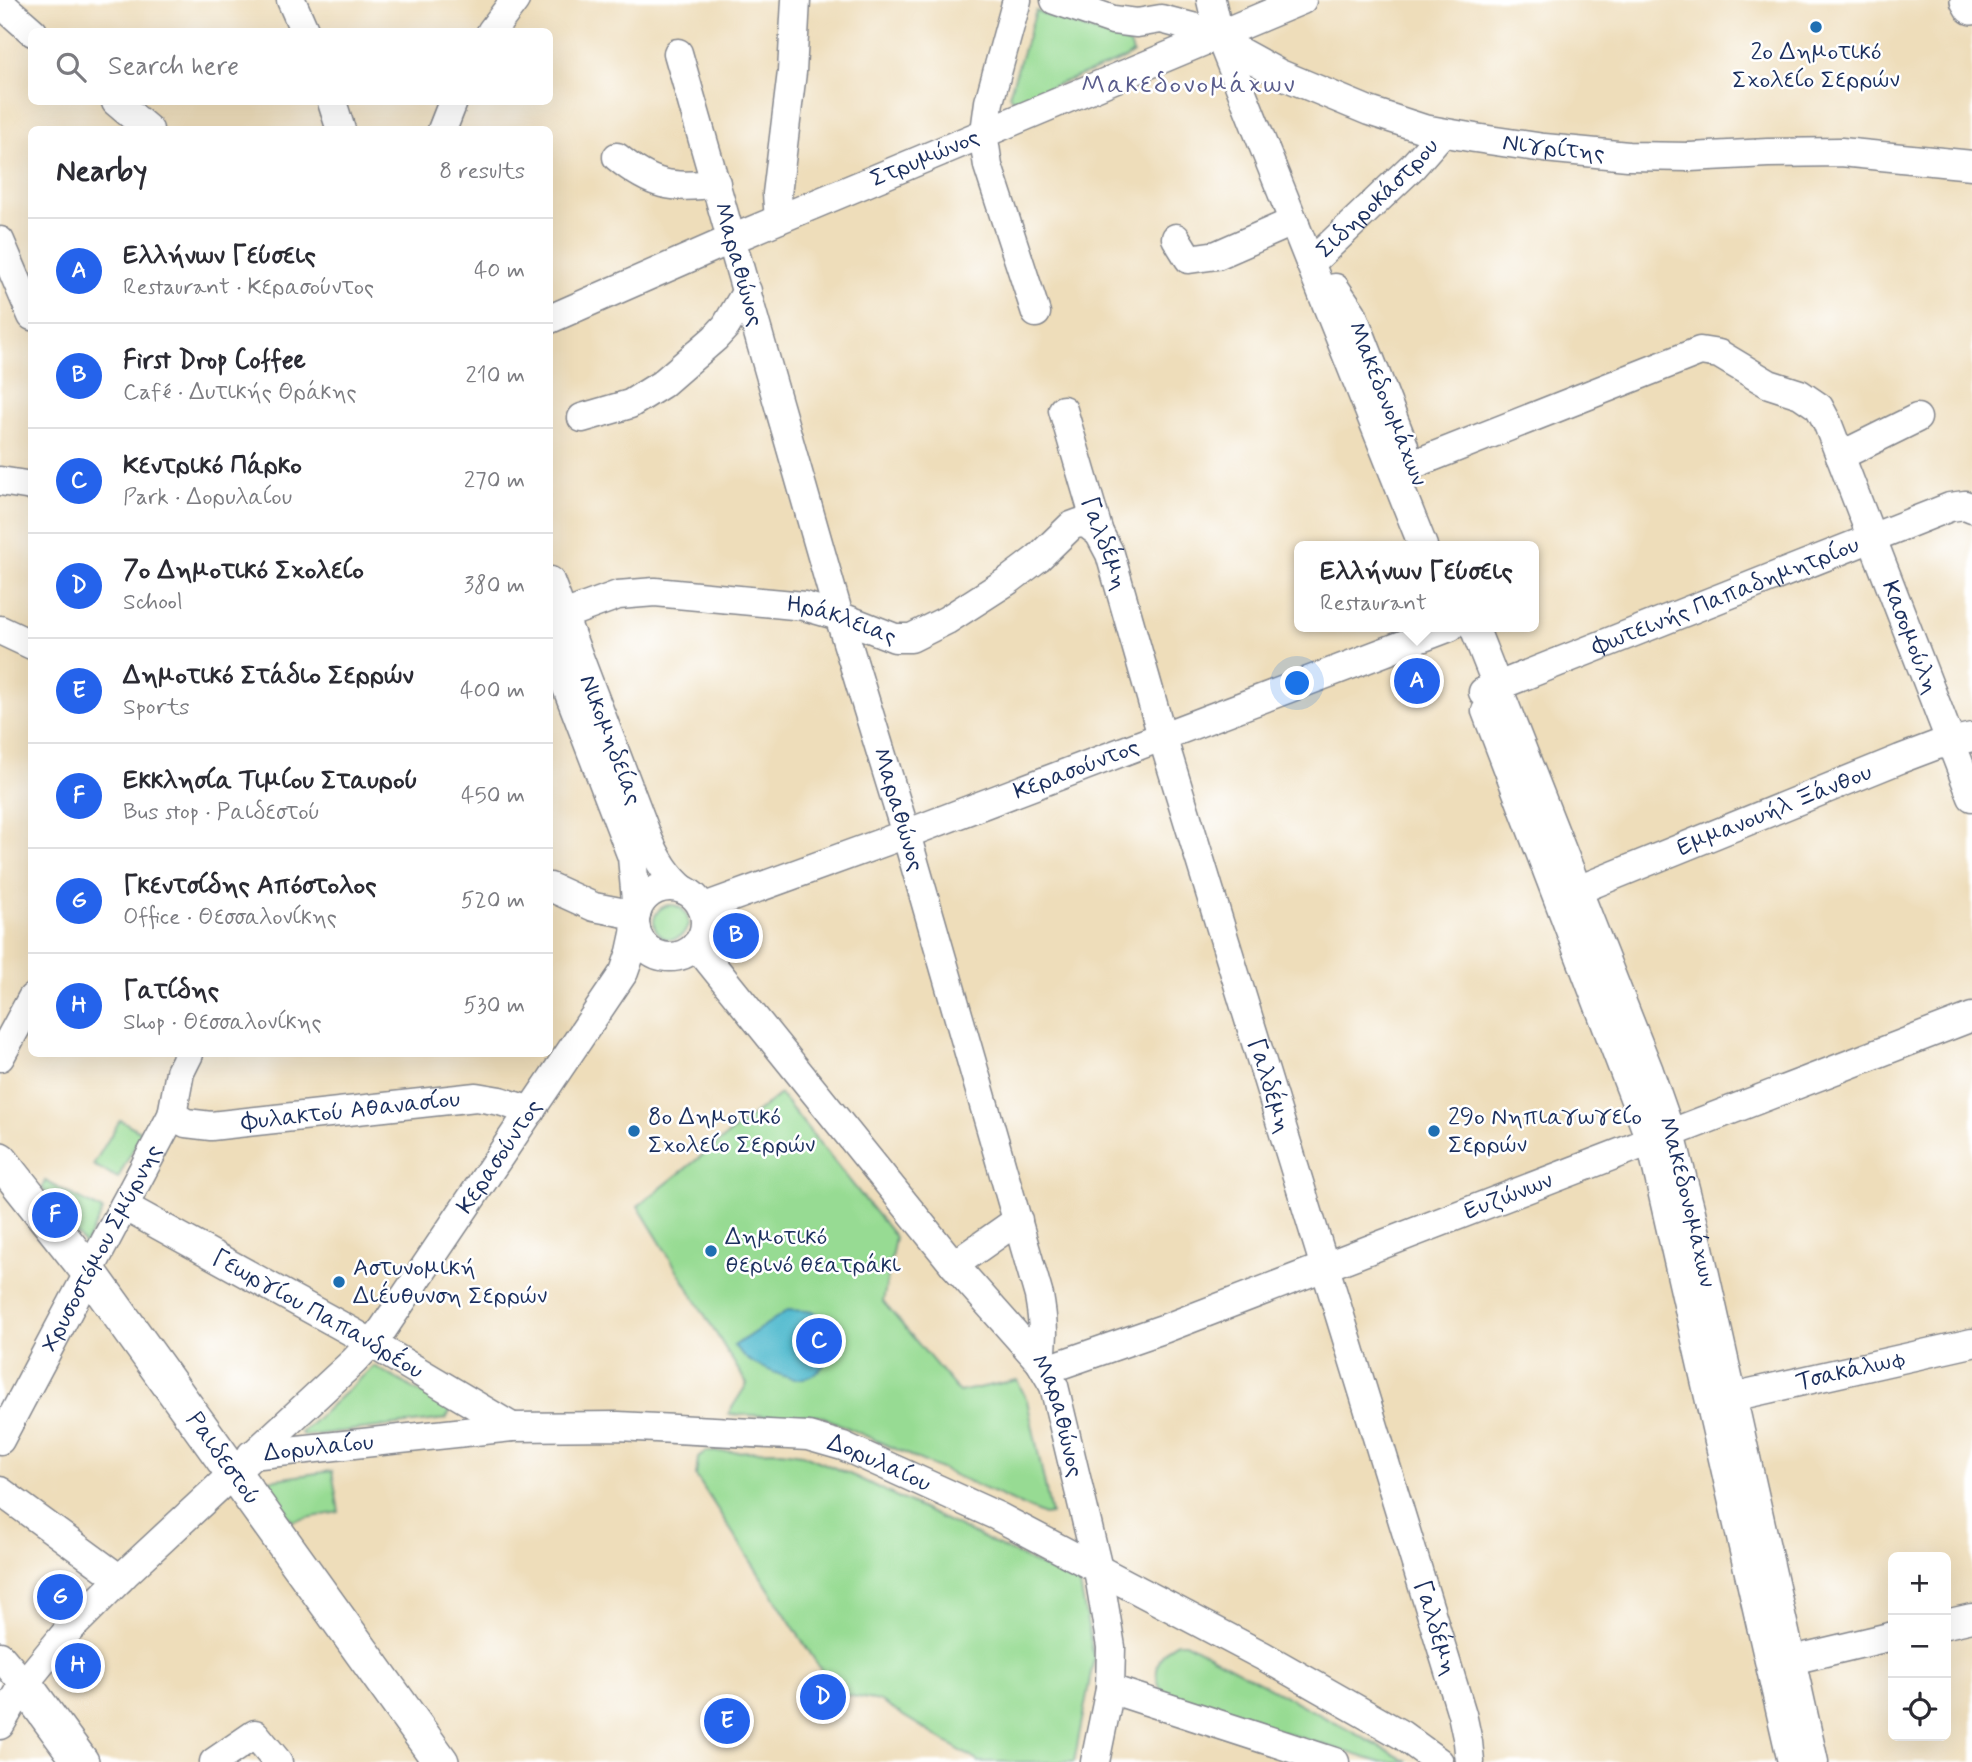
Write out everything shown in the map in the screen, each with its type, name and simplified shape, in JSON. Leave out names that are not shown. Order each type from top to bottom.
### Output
[{"type":"main road","points":[[1968,0],[1972,7]]},
{"type":"main road","name":"Ραιδεστού","points":[[0,1160],[242,1464],[441,1762]]},
{"type":"main road","points":[[24,1684],[81,1762]]},
{"type":"street","points":[[290,0],[303,28]]},
{"type":"street","points":[[494,28],[515,0]]},
{"type":"street","points":[[779,219],[777,194],[792,72],[796,0]]},
{"type":"street","points":[[1017,0],[998,68],[984,134],[988,166],[1036,313]]},
{"type":"street","name":"Νιγρίτης","points":[[1055,0],[1125,23],[1151,9],[1220,38],[1280,74],[1329,96],[1442,133],[1544,148],[1628,156],[1690,157],[1841,152],[1972,165]]},
{"type":"street","name":"Στρυμώνος","points":[[553,318],[779,219],[1220,38],[1302,0]]},
{"type":"street","name":"Μακεδονομάχων","points":[[1210,1],[1220,38],[1313,268],[1347,303],[1403,468],[1422,541]]},
{"type":"street","points":[[0,3],[28,28]]},
{"type":"street","name":"Μαραθώνος","points":[[678,53],[839,617],[906,834],[1039,1296],[1044,1322],[1042,1366],[1057,1397],[1098,1569],[1110,1640],[1110,1689],[1095,1762]]},
{"type":"street","points":[[120,105],[144,126]]},
{"type":"street","points":[[333,105],[340,126]]},
{"type":"street","points":[[444,126],[452,105]]},
{"type":"street","name":"Σιδηροκάστρου","points":[[1313,268],[1442,133]]},
{"type":"street","points":[[617,157],[641,176],[659,183],[679,186],[716,183]]},
{"type":"street","points":[[1176,238],[1189,259],[1217,255],[1281,227],[1295,224]]},
{"type":"street","points":[[0,241],[28,307]]},
{"type":"street","points":[[582,418],[630,404],[662,384],[715,338],[732,317],[747,291]]},
{"type":"street","name":"Κασομούλη","points":[[1403,468],[1700,351],[1719,354],[1769,384],[1800,394],[1824,414],[1871,539],[1961,740],[1972,797]]},
{"type":"street","name":"Γαλδέμη","points":[[1063,410],[1099,533],[1110,554],[1162,736],[1462,1714],[1470,1762]]},
{"type":"street","points":[[1840,456],[1917,418]]},
{"type":"street","name":"Μακεδονομάχων","points":[[1403,468],[1440,541]]},
{"type":"street","points":[[0,481],[28,485]]},
{"type":"street","name":"Φωτεινής Παπαδημητρίου","points":[[1489,690],[1950,507],[1965,505],[1972,508]]},
{"type":"street","name":"Ηράκλειας","points":[[556,617],[618,595],[655,592],[804,606],[895,638],[911,638],[947,620],[1009,580],[1075,524],[1087,524],[1099,533]]},
{"type":"street","name":"Νικομηδείας","points":[[553,598],[556,617],[649,841],[660,864],[693,899]]},
{"type":"street","points":[[0,630],[28,643]]},
{"type":"street","name":"Κερασούντος","points":[[693,899],[906,834],[1439,632]]},
{"type":"street","name":"Μακεδονομάχων","points":[[1455,632],[1489,690],[1578,890],[1658,1095],[1661,1138],[1792,1762]]},
{"type":"street","name":"Μακεδονομάχων","points":[[1475,632],[1489,690],[1693,1221],[1814,1762]]},
{"type":"street","name":"Νικομηδείας","points":[[553,652],[632,857],[636,918]]},
{"type":"street","name":"Εμμανουήλ Ξάνθου","points":[[1578,890],[1900,759],[1961,740]]},
{"type":"street","points":[[666,887],[693,899],[705,924],[704,933],[696,945],[680,956],[662,957],[641,942],[636,918],[643,900],[666,887]]},
{"type":"street","points":[[553,888],[594,907],[636,918]]},
{"type":"street","name":"Κερασούντος","points":[[0,1725],[24,1684],[46,1655],[120,1578],[371,1343],[391,1319],[624,972],[631,952],[636,918]]},
{"type":"street","points":[[696,945],[954,1265],[1042,1366]]},
{"type":"street","points":[[0,1057],[28,1005]]},
{"type":"street","name":"Ευζώνων","points":[[1042,1366],[1166,1328],[1972,1017]]},
{"type":"street","name":"Χρυσοστόμου Σμύρνης","points":[[0,1440],[172,1115],[180,1072],[188,1057]]},
{"type":"street","name":"Φυλακτού Αθανασίου","points":[[172,1115],[186,1123],[211,1126],[476,1097],[531,1111]]},
{"type":"street","name":"Γεωργίου Παπανδρέου","points":[[124,1206],[371,1343],[512,1427]]},
{"type":"street","points":[[954,1265],[1018,1220]]},
{"type":"street","name":"Τσακάλωφ","points":[[1732,1397],[1972,1343]]},
{"type":"street","name":"Δορυλαίου","points":[[242,1464],[512,1427],[618,1426],[808,1436],[843,1446],[997,1516],[1275,1662],[1402,1735],[1439,1762]]},
{"type":"street","points":[[0,1491],[120,1578]]},
{"type":"street","points":[[1792,1660],[1888,1637]]},
{"type":"street","points":[[0,1656],[24,1684]]},
{"type":"street","points":[[1110,1689],[1335,1762]]},
{"type":"street","points":[[214,1762],[255,1734],[278,1762]]},
{"type":"green space","points":[[1036,11],[1130,44],[1133,53],[1124,59],[1014,101],[1009,95]]},
{"type":"green space","points":[[671,905],[683,910],[688,922],[683,934],[671,939],[659,934],[654,922],[659,910]]},
{"type":"green space","points":[[780,1094],[895,1237],[883,1302],[959,1392],[1017,1380],[1027,1400],[1051,1514],[1044,1515],[819,1415],[728,1414],[747,1384],[638,1206]]},
{"type":"green space","points":[[120,1120],[142,1132],[118,1178],[93,1165]]},
{"type":"green space","points":[[45,1181],[103,1211],[85,1245],[42,1188]]},
{"type":"green space","points":[[374,1366],[451,1410],[446,1419],[304,1436],[301,1433]]},
{"type":"green space","points":[[781,1451],[802,1454],[856,1477],[1080,1585],[1094,1658],[1074,1762],[979,1762],[879,1701],[836,1693],[696,1476],[698,1458],[706,1452]]},
{"type":"green space","points":[[332,1471],[339,1512],[292,1521],[262,1481]]},
{"type":"green space","points":[[1178,1642],[1185,1642],[1408,1762],[1379,1762],[1168,1697],[1158,1682],[1158,1666],[1165,1652]]},
{"type":"water","points":[[788,1310],[815,1313],[825,1321],[830,1331],[830,1353],[818,1371],[808,1377],[796,1379],[773,1372],[750,1361],[734,1346]]},
{"type":"place","name":"2ο Δημοτικό Σχολείο Σερρών","points":[[1816,27]]},
{"type":"place","name":"Ελλήνων Γεύσεις","points":[[1417,681]]},
{"type":"place","name":"First Drop Coffee","points":[[736,936]]},
{"type":"place","name":"8ο Δημοτικό Σχολείο Σερρών","points":[[634,1131]]},
{"type":"place","name":"29ο Νηπιαγωγείο Σερρών","points":[[1434,1131]]},
{"type":"place","name":"Εκκλησία Τιμίου Σταυρού","points":[[55,1215]]},
{"type":"place","name":"Δημοτικό θερινό θεατράκι","points":[[711,1251]]},
{"type":"place","name":"Αστυνομική Διέυθυνση Σερρών","points":[[339,1282]]},
{"type":"place","name":"Κεντρικό Πάρκο","points":[[819,1341]]},
{"type":"place","name":"Γκεντσίδης Απόστολος","points":[[60,1597]]},
{"type":"place","name":"Γατίδης","points":[[78,1666]]},
{"type":"place","name":"7ο Δημοτικό Σχολείο","points":[[823,1697]]},
{"type":"place","name":"Δημοτικό Στάδιο Σερρών","points":[[727,1721]]},
{"type":"district","name":"Μακεδονομάχων","points":[[1189,85]]}]
